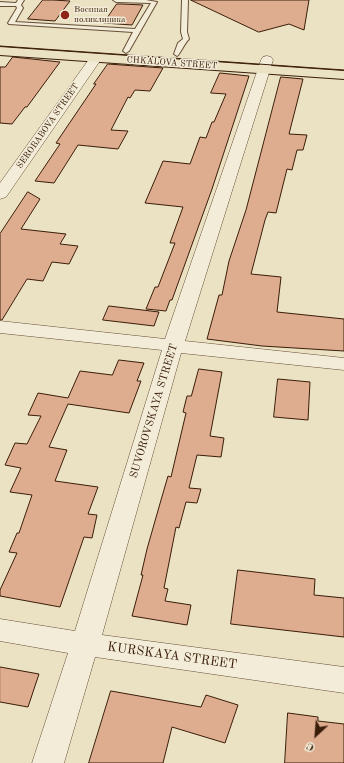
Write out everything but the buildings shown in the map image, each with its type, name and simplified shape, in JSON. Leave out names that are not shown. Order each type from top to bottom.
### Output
[{"type":"main road","name":"CHKALOVA STREET","points":[[0,43],[177,54],[344,75]]},
{"type":"main road","name":"CHKALOVA STREET","points":[[0,51],[96,58],[266,65],[344,65]]},
{"type":"street","name":"SEROBABOVA STREET","points":[[0,194],[96,58]]},
{"type":"street","name":"SUVOROVSKAYA STREET","points":[[48,763],[85,644],[173,346],[266,65]]},
{"type":"street","points":[[0,327],[344,364]]},
{"type":"street","name":"KURSKAYA STREET","points":[[0,630],[85,644],[344,680]]},
{"type":"lane","points":[[116,0],[154,2],[136,31],[126,51]]},
{"type":"lane","points":[[177,54],[181,43],[186,39],[184,32],[185,0]]},
{"type":"lane","points":[[0,4],[20,2],[20,8],[11,23],[136,31]]},
{"type":"tram line","points":[[0,46],[344,70]]},
{"type":"place","name":"Военная поликлиника","points":[[65,15]]}]
